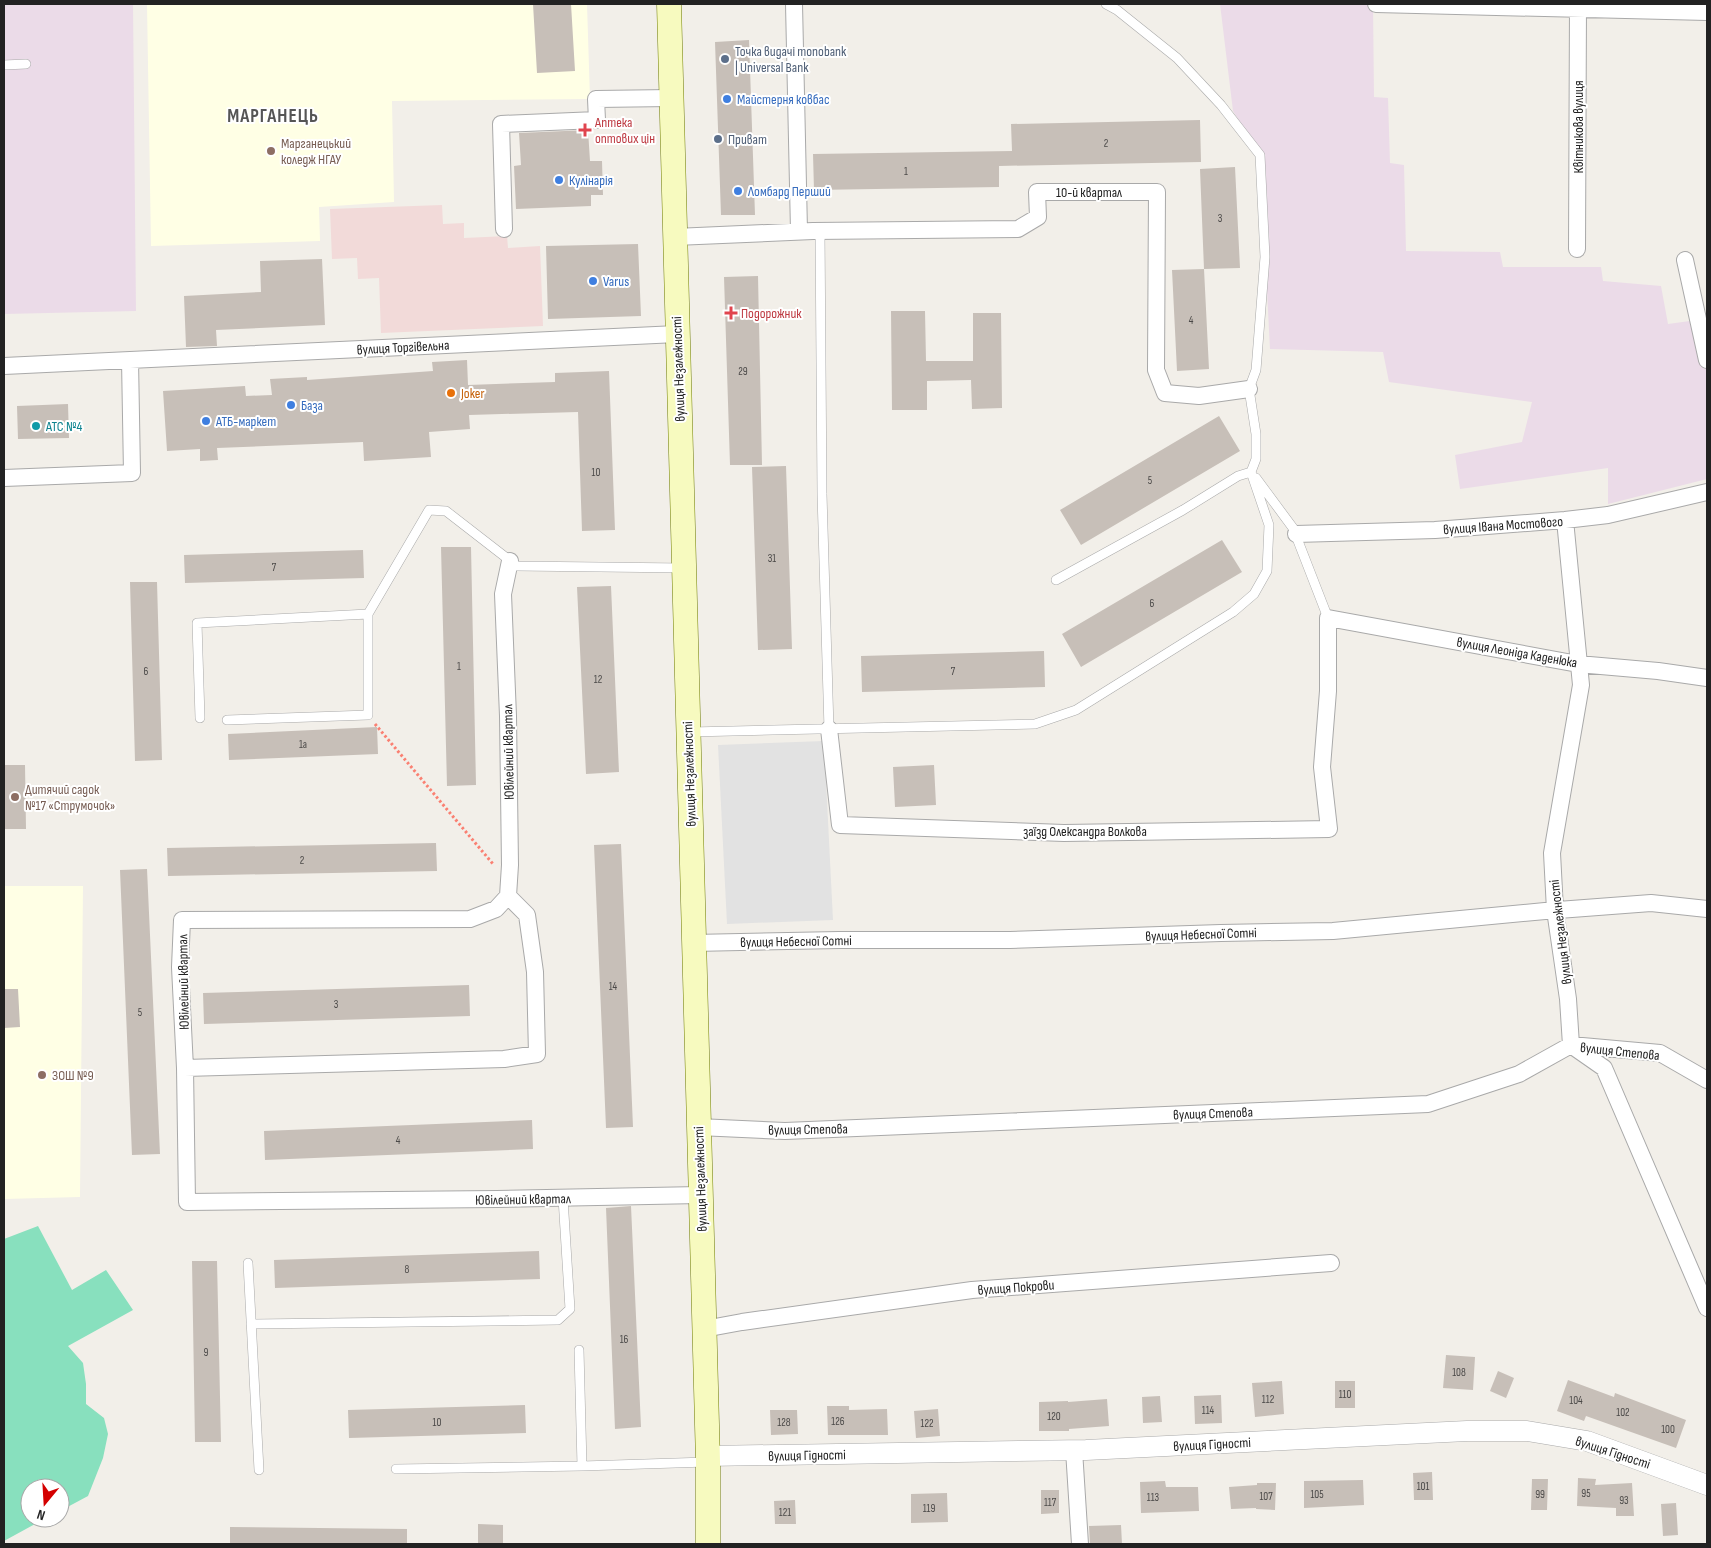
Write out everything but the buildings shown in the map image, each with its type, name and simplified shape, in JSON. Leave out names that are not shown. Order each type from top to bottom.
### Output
[{"type":"main road","name":"вулиця Незалежності","points":[[669,4],[708,1459],[708,1544]]},
{"type":"street","points":[[794,4],[800,232]]},
{"type":"street","points":[[1376,4],[1578,6],[1707,12]]},
{"type":"street","name":"Квітникова вулиця","points":[[1577,249],[1578,6]]},
{"type":"street","points":[[504,230],[501,124],[597,120],[596,99],[671,98]]},
{"type":"street","name":"10-й квартал","points":[[675,237],[820,230],[1018,229],[1038,217],[1037,192],[1157,192],[1156,370],[1165,393],[1199,396],[1249,389]]},
{"type":"street","points":[[1685,260],[1707,360]]},
{"type":"street","name":"вулиця Торгівельна","points":[[4,366],[677,334]]},
{"type":"street","points":[[4,478],[132,473],[130,360]]},
{"type":"street","name":"вулиця Івана Мостового","points":[[1296,534],[1435,530],[1565,520],[1608,515],[1707,492]]},
{"type":"street","name":"вулиця Незалежності","points":[[1565,520],[1581,685],[1552,853],[1555,910],[1568,999],[1571,1045]]},
{"type":"street","name":"Ювілейний квартал","points":[[510,561],[503,594],[508,716],[509,889],[496,908],[470,919],[182,920],[180,967],[185,1068],[187,1202],[700,1195]]},
{"type":"street","name":"заїзд Олександра Волкова","points":[[829,729],[840,825],[1064,833],[1329,829],[1322,767],[1328,691],[1328,618]]},
{"type":"street","name":"вулиця Леоніда Каденюка","points":[[1328,618],[1578,664],[1658,671],[1707,678]]},
{"type":"street","points":[[185,1068],[504,1059],[537,1054],[535,972],[527,915],[509,889]]},
{"type":"street","name":"вулиця Небесної Сотні","points":[[693,943],[839,940],[1010,940],[1333,931],[1650,903],[1707,909]]},
{"type":"street","points":[[1571,1045],[1604,1068],[1702,1286],[1707,1308]]},
{"type":"street","name":"вулиця Степова","points":[[698,1127],[785,1131],[1428,1104],[1519,1074],[1571,1045],[1660,1053],[1707,1080]]},
{"type":"street","name":"вулиця Покрови","points":[[704,1329],[972,1290],[1330,1263]]},
{"type":"street","name":"вулиця Гідності","points":[[708,1459],[1074,1450],[1466,1431],[1527,1431],[1587,1441],[1707,1485]]},
{"type":"street","points":[[1074,1450],[1080,1544]]},
{"type":"lane","points":[[688,732],[1035,724],[1076,710],[1233,612],[1254,594],[1267,571],[1269,525],[1251,472],[1256,459],[1256,434],[1249,389],[1256,370],[1265,257],[1260,155],[1221,104],[1177,58],[1117,10],[1106,4]]},
{"type":"lane","points":[[4,65],[26,64]]},
{"type":"lane","points":[[820,230],[822,494],[829,729]]},
{"type":"lane","points":[[1251,472],[1293,528],[1328,618]]},
{"type":"lane","points":[[1056,580],[1183,510],[1238,476],[1251,472]]},
{"type":"lane","points":[[227,720],[368,715],[368,614],[429,510],[446,511],[517,566],[683,568]]},
{"type":"lane","points":[[200,718],[197,623],[368,614]]},
{"type":"lane","points":[[251,1324],[558,1320],[570,1309],[563,1198]]},
{"type":"lane","points":[[248,1263],[259,1470]]},
{"type":"lane","points":[[579,1350],[582,1466]]},
{"type":"lane","points":[[396,1470],[582,1466],[708,1459]]},
{"type":"path","points":[[368,715],[509,889]]},
{"type":"shaded area","points":[[4,4],[133,4],[136,311],[4,314]]},
{"type":"shaded area","name":"Марганецький коледж НГАУ","points":[[147,4],[587,4],[590,99],[392,101],[394,202],[319,207],[320,241],[151,246]]},
{"type":"shaded area","points":[[1220,4],[1373,4],[1374,97],[1388,98],[1390,163],[1404,165],[1406,251],[1500,252],[1503,267],[1601,267],[1603,281],[1661,286],[1668,324],[1697,320],[1707,342],[1707,479],[1608,504],[1608,468],[1460,489],[1455,455],[1522,442],[1532,402],[1389,382],[1383,352],[1270,349],[1260,155],[1233,111]]},
{"type":"shaded area","points":[[442,205],[443,224],[464,223],[464,238],[507,236],[508,248],[540,246],[543,326],[381,333],[379,278],[358,279],[357,258],[332,259],[330,209]]},
{"type":"shaded area","points":[[824,741],[833,920],[727,924],[718,745]]},
{"type":"shaded area","name":"ЗОШ №9","points":[[4,886],[83,886],[80,1197],[4,1199]]},
{"type":"green space","points":[[38,1226],[72,1290],[106,1270],[133,1310],[68,1346],[83,1363],[86,1404],[104,1418],[108,1434],[103,1458],[88,1496],[70,1506],[70,1478],[20,1478],[20,1528],[28,1528],[4,1541],[4,1239]]},
{"type":"place","name":"Точка видачі monobank | Universal Bank","points":[[725,59]]},
{"type":"place","name":"Майстерня ковбас","points":[[727,99]]},
{"type":"place","name":"Аптека оптових цін","points":[[585,130]]},
{"type":"place","name":"Приват","points":[[718,139]]},
{"type":"place","name":"Марганецький коледж НГАУ","points":[[271,151]]},
{"type":"place","name":"Кулінарія","points":[[559,180]]},
{"type":"place","name":"Ломбард Перший","points":[[738,191]]},
{"type":"place","name":"Varus","points":[[593,281]]},
{"type":"place","name":"Подорожник","points":[[731,313]]},
{"type":"place","name":"Joker","points":[[451,393]]},
{"type":"place","name":"База","points":[[291,405]]},
{"type":"place","name":"АТБ-маркет","points":[[206,421]]},
{"type":"place","name":"АТС №4","points":[[36,426]]},
{"type":"place","name":"Дитячий садок №17 «Струмочок»","points":[[15,797]]},
{"type":"place","name":"ЗОШ №9","points":[[42,1075]]},
{"type":"district","name":"МАРГАНЕЦЬ","points":[[273,115]]}]
